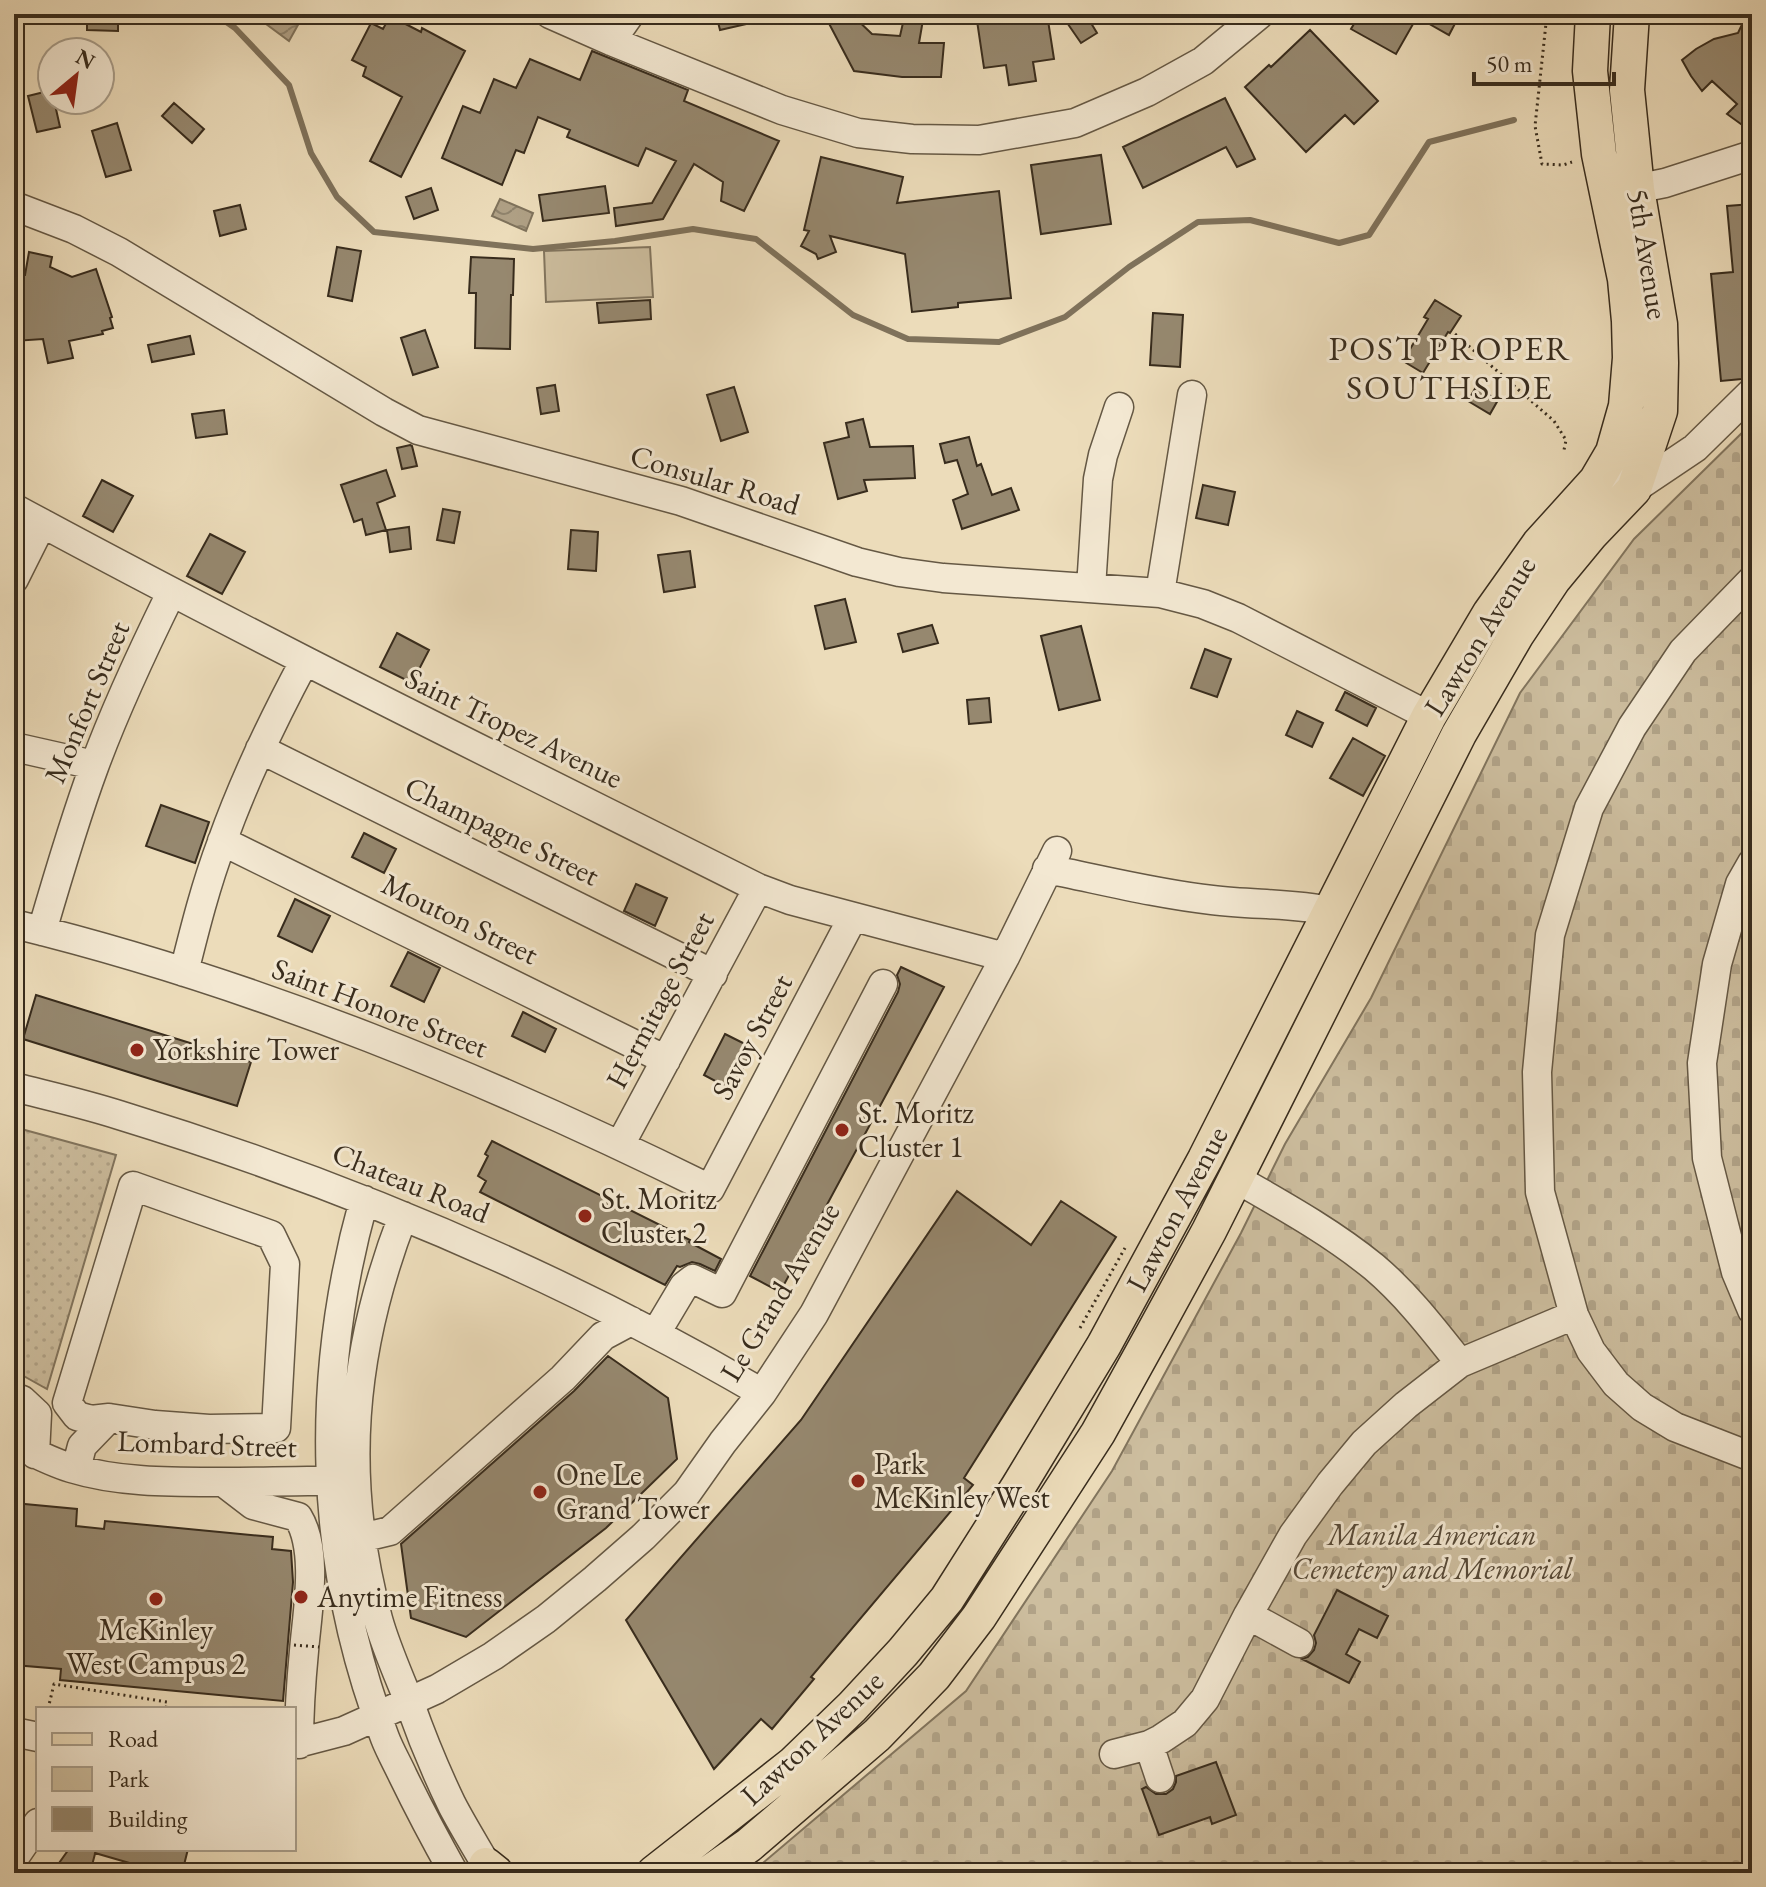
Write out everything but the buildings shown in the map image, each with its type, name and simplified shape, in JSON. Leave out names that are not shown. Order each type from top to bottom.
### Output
[{"type":"main road","name":"5th Avenue","points":[[1593,14],[1590,71],[1599,154],[1622,192],[1660,324],[1660,411],[1634,489]]},
{"type":"main road","name":"5th Avenue","points":[[1603,470],[1613,452],[1626,406],[1630,358],[1622,192],[1632,14]]},
{"type":"main road","name":"Lawton Avenue","points":[[654,1873],[793,1764],[852,1707],[947,1599],[1104,1345],[1205,1159],[1429,716],[1498,601],[1539,544],[1583,497],[1603,470]]},
{"type":"main road","name":"Lawton Avenue","points":[[709,1873],[749,1845],[877,1735],[934,1676],[979,1617],[1098,1433],[1189,1268],[1459,734],[1509,647],[1553,580],[1634,489]]},
{"type":"street","points":[[550,14],[782,110],[858,133],[912,139],[979,140],[1075,123],[1147,92],[1203,61],[1260,14]]},
{"type":"street","points":[[611,41],[630,14]]},
{"type":"street","points":[[1622,192],[1665,183],[1752,155]]},
{"type":"street","name":"Consular Road","points":[[14,206],[74,229],[119,252],[418,430],[681,501],[857,562],[899,572],[943,578],[1160,593],[1203,604],[1238,618],[1429,716]]},
{"type":"street","points":[[1603,470],[1634,489],[1695,448],[1752,392]]},
{"type":"street","points":[[1160,593],[1192,395]]},
{"type":"street","points":[[1091,588],[1098,479],[1119,407]]},
{"type":"street","name":"Saint Tropez Avenue","points":[[14,508],[304,662],[758,888],[790,900],[1005,957]]},
{"type":"street","points":[[14,579],[42,523]]},
{"type":"street","points":[[1752,580],[1683,651],[1632,727],[1589,808],[1550,935],[1537,1072],[1540,1192],[1574,1315],[1591,1351],[1616,1384],[1642,1407],[1675,1427],[1752,1457]]},
{"type":"street","name":"Monfort Street","points":[[42,931],[94,765],[171,593]]},
{"type":"street","points":[[184,972],[222,841],[260,749],[304,662]]},
{"type":"street","points":[[14,747],[94,765]]},
{"type":"street","name":"Champagne Street","points":[[260,749],[713,974]]},
{"type":"street","name":"Mouton Street","points":[[222,841],[666,1060]]},
{"type":"street","name":"Le Grand Avenue","points":[[297,1744],[344,1731],[409,1702],[493,1656],[546,1619],[595,1579],[687,1493],[762,1393],[814,1314],[1005,957],[1052,860],[1178,896],[1330,911]]},
{"type":"street","points":[[1752,863],[1740,884],[1717,964],[1702,1063],[1707,1158],[1736,1272],[1752,1310]]},
{"type":"street","name":"Hermitage Street","points":[[620,1145],[758,888]]},
{"type":"street","name":"Savoy Street","points":[[710,1189],[853,917]]},
{"type":"street","name":"Saint Honore Street","points":[[14,924],[184,972],[405,1051],[513,1096],[710,1189]]},
{"type":"street","points":[[361,1538],[390,1531],[563,1378],[603,1336],[644,1327],[693,1279],[722,1293],[883,984]]},
{"type":"street","name":"Chateau Road","points":[[14,1087],[116,1114],[216,1146],[322,1183],[489,1251],[644,1327],[762,1393]]},
{"type":"street","points":[[1235,1178],[1342,1243],[1376,1269],[1420,1313],[1460,1363]]},
{"type":"street","points":[[133,1186],[271,1235],[285,1264],[276,1428],[195,1428],[109,1418],[91,1420],[77,1416],[67,1403],[133,1186]]},
{"type":"street","points":[[364,1200],[337,1319],[330,1400],[343,1480],[361,1538],[379,1621],[409,1702],[482,1871]]},
{"type":"street","points":[[403,1216],[388,1253],[372,1308],[334,1532],[352,1634],[392,1754],[426,1821],[482,1871]]},
{"type":"street","points":[[1114,1754],[1149,1745],[1185,1723],[1205,1699],[1293,1535],[1364,1443],[1460,1363],[1574,1315]]},
{"type":"street","points":[[14,1397],[37,1414],[25,1449]]},
{"type":"street","points":[[76,1469],[82,1446],[109,1418]]},
{"type":"street","name":"Lombard Street","points":[[25,1449],[76,1469],[164,1482],[343,1480]]},
{"type":"street","points":[[223,1482],[253,1505],[298,1517],[303,1526],[311,1568],[297,1744]]},
{"type":"street","points":[[1248,1615],[1299,1643]]},
{"type":"street","points":[[14,1732],[36,1737]]},
{"type":"street","points":[[1149,1745],[1160,1778]]},
{"type":"street","points":[[14,1858],[36,1826]]},
{"type":"path","points":[[1547,14],[1535,126],[1542,164],[1563,165],[1599,154]]},
{"type":"path","points":[[1455,334],[1554,421],[1566,440],[1564,450]]},
{"type":"path","points":[[1080,1328],[1128,1241]]},
{"type":"path","points":[[294,1645],[319,1647]]},
{"type":"path","points":[[48,1707],[54,1684],[167,1702],[166,1707]]},
{"type":"green space","points":[[650,247],[653,297],[546,302],[544,251]]},
{"type":"green space","name":"Manila American Cemetery and Memorial","points":[[1752,423],[1752,1873],[751,1873],[966,1691],[1112,1471],[1241,1233],[1285,1144],[1371,998],[1520,693],[1634,539]]},
{"type":"green space","points":[[14,1127],[116,1155],[47,1389],[20,1374],[14,1383]]},
{"type":"water","points":[[261,14],[285,14],[299,23],[289,41],[258,18]]},
{"type":"water","points":[[500,199],[533,213],[526,231],[492,216]]},
{"type":"waterway","points":[[215,14],[235,28],[289,85],[311,153],[337,197],[374,232],[533,249],[693,229],[756,239],[853,315],[908,339],[999,342],[1065,317],[1129,267],[1198,222],[1250,220],[1339,243],[1369,235],[1429,142],[1514,120]]},
{"type":"place","name":"Yorkshire Tower","points":[[137,1050]]},
{"type":"place","name":"St. Moritz Cluster 1","points":[[842,1130]]},
{"type":"place","name":"St. Moritz Cluster 2","points":[[585,1216]]},
{"type":"place","name":"Park McKinley West","points":[[858,1481]]},
{"type":"place","name":"One Le Grand Tower","points":[[540,1492]]},
{"type":"place","name":"Anytime Fitness","points":[[301,1597]]},
{"type":"place","name":"McKinley West Campus 2","points":[[156,1599]]},
{"type":"district","name":"POST PROPER SOUTHSIDE","points":[[1450,368]]}]
